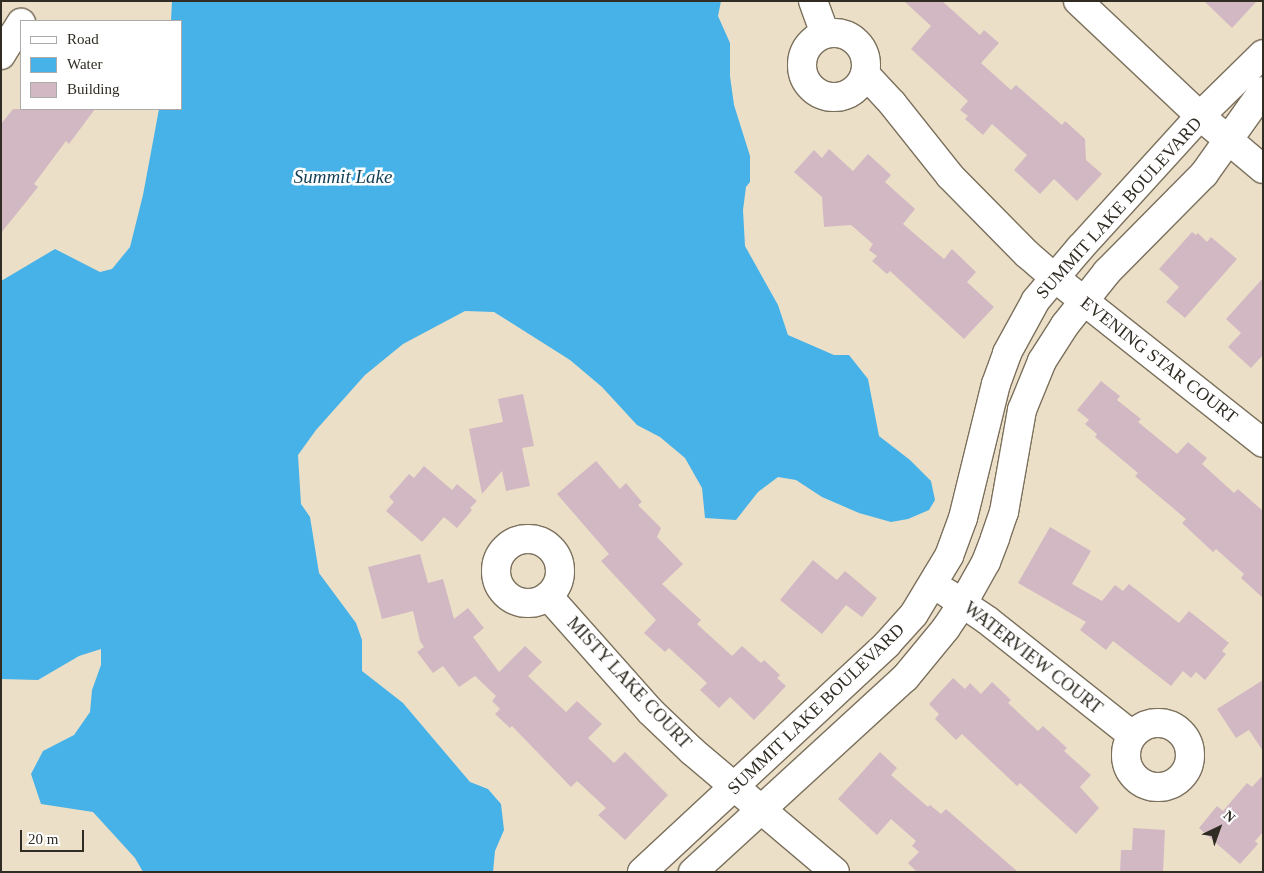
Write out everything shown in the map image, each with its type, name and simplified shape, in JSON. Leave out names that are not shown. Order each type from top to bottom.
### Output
[{"type":"street","points":[[23,20],[26,11],[26,1]]},
{"type":"street","points":[[813,1],[825,34]]},
{"type":"street","points":[[1078,1],[1210,107],[1235,130],[1263,169]]},
{"type":"street","points":[[1,55],[20,25]]},
{"type":"street","points":[[839,33],[858,43],[865,57],[865,74],[856,89],[840,97],[818,92],[808,83],[803,72],[804,55],[815,39],[825,34],[839,33]]},
{"type":"street","name":"SUMMIT LAKE BOULEVARD","points":[[642,872],[898,633],[933,584],[949,556],[963,518],[985,421],[1007,353],[1036,300],[1210,107],[1263,54]]},
{"type":"street","name":"EVENING STAR COURT","points":[[865,74],[892,103],[950,176],[1054,278],[1263,443]]},
{"type":"street","name":"SUMMIT LAKE BOULEVARD","points":[[694,872],[905,678],[946,628],[963,603],[986,562],[1004,512],[1022,410],[1052,344],[1107,272],[1204,174],[1263,91]]},
{"type":"street","name":"WATERVIEW COURT","points":[[933,584],[963,603],[1132,735]]},
{"type":"street","name":"MISTY LAKE COURT","points":[[548,596],[650,711],[692,751],[835,872]]},
{"type":"water","name":"Summit Lake","points":[[172,1],[721,1],[718,16],[730,43],[730,76],[734,105],[750,156],[750,182],[746,187],[743,210],[745,246],[778,305],[788,335],[834,355],[849,355],[868,379],[879,436],[910,460],[931,481],[935,500],[929,510],[908,519],[891,522],[859,513],[822,497],[796,480],[778,477],[758,492],[736,520],[705,518],[702,488],[685,458],[660,437],[637,425],[602,387],[570,360],[494,312],[465,311],[403,344],[365,375],[316,430],[298,455],[301,504],[310,517],[319,573],[356,623],[362,640],[362,671],[403,703],[470,782],[488,789],[501,804],[504,830],[495,851],[493,872],[143,872],[135,858],[93,812],[41,804],[31,774],[43,751],[74,735],[90,712],[92,690],[101,665],[101,649],[79,656],[38,680],[1,679],[1,281],[55,249],[100,272],[112,269],[130,247],[143,195],[159,110],[182,110],[182,20],[171,20]]},
{"type":"building","points":[[904,1],[942,1],[980,35],[984,30],[999,43],[981,63],[1011,90],[1016,85],[1062,125],[1065,121],[1085,139],[1086,160],[1102,174],[1077,201],[1054,179],[1040,194],[1014,170],[1027,155],[992,124],[983,135],[965,119],[968,116],[960,110],[968,101],[911,49],[931,26]]},
{"type":"building","points":[[1204,1],[1257,1],[1232,28]]},
{"type":"building","points":[[13,109],[94,110],[69,144],[66,141],[34,184],[38,187],[1,233],[1,124]]},
{"type":"building","points":[[829,149],[853,171],[868,154],[891,175],[885,182],[915,209],[903,224],[944,259],[952,249],[976,272],[967,282],[994,307],[964,339],[890,271],[887,274],[872,261],[877,256],[869,250],[873,244],[851,225],[824,227],[822,197],[794,172],[814,150],[822,158]]},
{"type":"building","points":[[1192,232],[1196,235],[1198,233],[1207,242],[1211,237],[1237,259],[1185,318],[1166,302],[1179,287],[1159,269]]},
{"type":"building","points":[[1263,278],[1263,355],[1251,368],[1228,347],[1241,333],[1226,319]]},
{"type":"building","points":[[1101,381],[1120,396],[1117,400],[1141,419],[1138,422],[1177,454],[1188,442],[1207,458],[1202,464],[1234,493],[1238,489],[1263,511],[1263,598],[1241,578],[1244,574],[1216,549],[1213,552],[1182,523],[1186,519],[1135,476],[1138,473],[1095,437],[1097,434],[1085,424],[1089,420],[1077,410]]},
{"type":"building","points":[[523,394],[534,446],[522,448],[530,486],[506,491],[502,471],[482,494],[469,429],[503,422],[498,399]]},
{"type":"building","points":[[596,461],[620,489],[626,483],[642,502],[638,505],[661,528],[657,537],[683,564],[662,584],[701,620],[697,624],[732,656],[742,646],[761,663],[764,660],[780,675],[777,678],[786,686],[754,720],[730,697],[719,708],[700,690],[707,683],[669,648],[665,652],[644,633],[656,620],[601,561],[609,554],[557,494]]},
{"type":"building","points":[[424,466],[452,490],[457,484],[477,501],[457,528],[444,517],[422,542],[386,511],[394,502],[389,497],[409,474],[414,478]]},
{"type":"building","points":[[1050,527],[1091,551],[1072,584],[1102,601],[1115,585],[1123,591],[1129,584],[1179,623],[1189,611],[1229,643],[1222,651],[1226,654],[1205,680],[1196,672],[1191,678],[1183,671],[1171,686],[1113,641],[1106,650],[1080,630],[1086,622],[1018,583]]},
{"type":"building","points":[[420,554],[428,583],[443,579],[454,619],[468,608],[484,628],[473,637],[499,672],[525,646],[542,662],[528,676],[566,712],[577,701],[602,724],[588,738],[614,763],[625,752],[668,795],[625,840],[598,815],[606,808],[577,781],[571,787],[512,726],[510,728],[495,714],[500,709],[492,701],[496,696],[475,676],[459,687],[443,666],[433,673],[417,652],[424,647],[420,641],[413,611],[382,619],[368,567]]},
{"type":"building","points":[[813,560],[837,580],[845,571],[877,598],[862,617],[846,605],[822,634],[780,600]]},
{"type":"building","points":[[953,678],[965,689],[970,683],[981,694],[992,682],[1011,700],[1008,703],[1038,731],[1043,726],[1067,748],[1064,751],[1091,775],[1080,787],[1099,808],[1076,834],[1020,783],[1017,786],[962,734],[956,740],[935,719],[939,714],[929,704]]},
{"type":"building","points":[[1263,680],[1263,751],[1249,730],[1236,738],[1217,709]]},
{"type":"building","points":[[880,752],[897,768],[891,775],[928,807],[930,805],[941,814],[946,809],[1018,872],[917,872],[908,863],[919,852],[912,846],[916,841],[891,819],[877,835],[838,799]]},
{"type":"building","points":[[1263,775],[1263,832],[1255,841],[1258,844],[1240,864],[1199,828],[1217,806],[1223,811],[1247,783],[1252,787]]},
{"type":"building","points":[[1133,828],[1165,830],[1163,872],[1120,872],[1121,850],[1132,850]]}]
